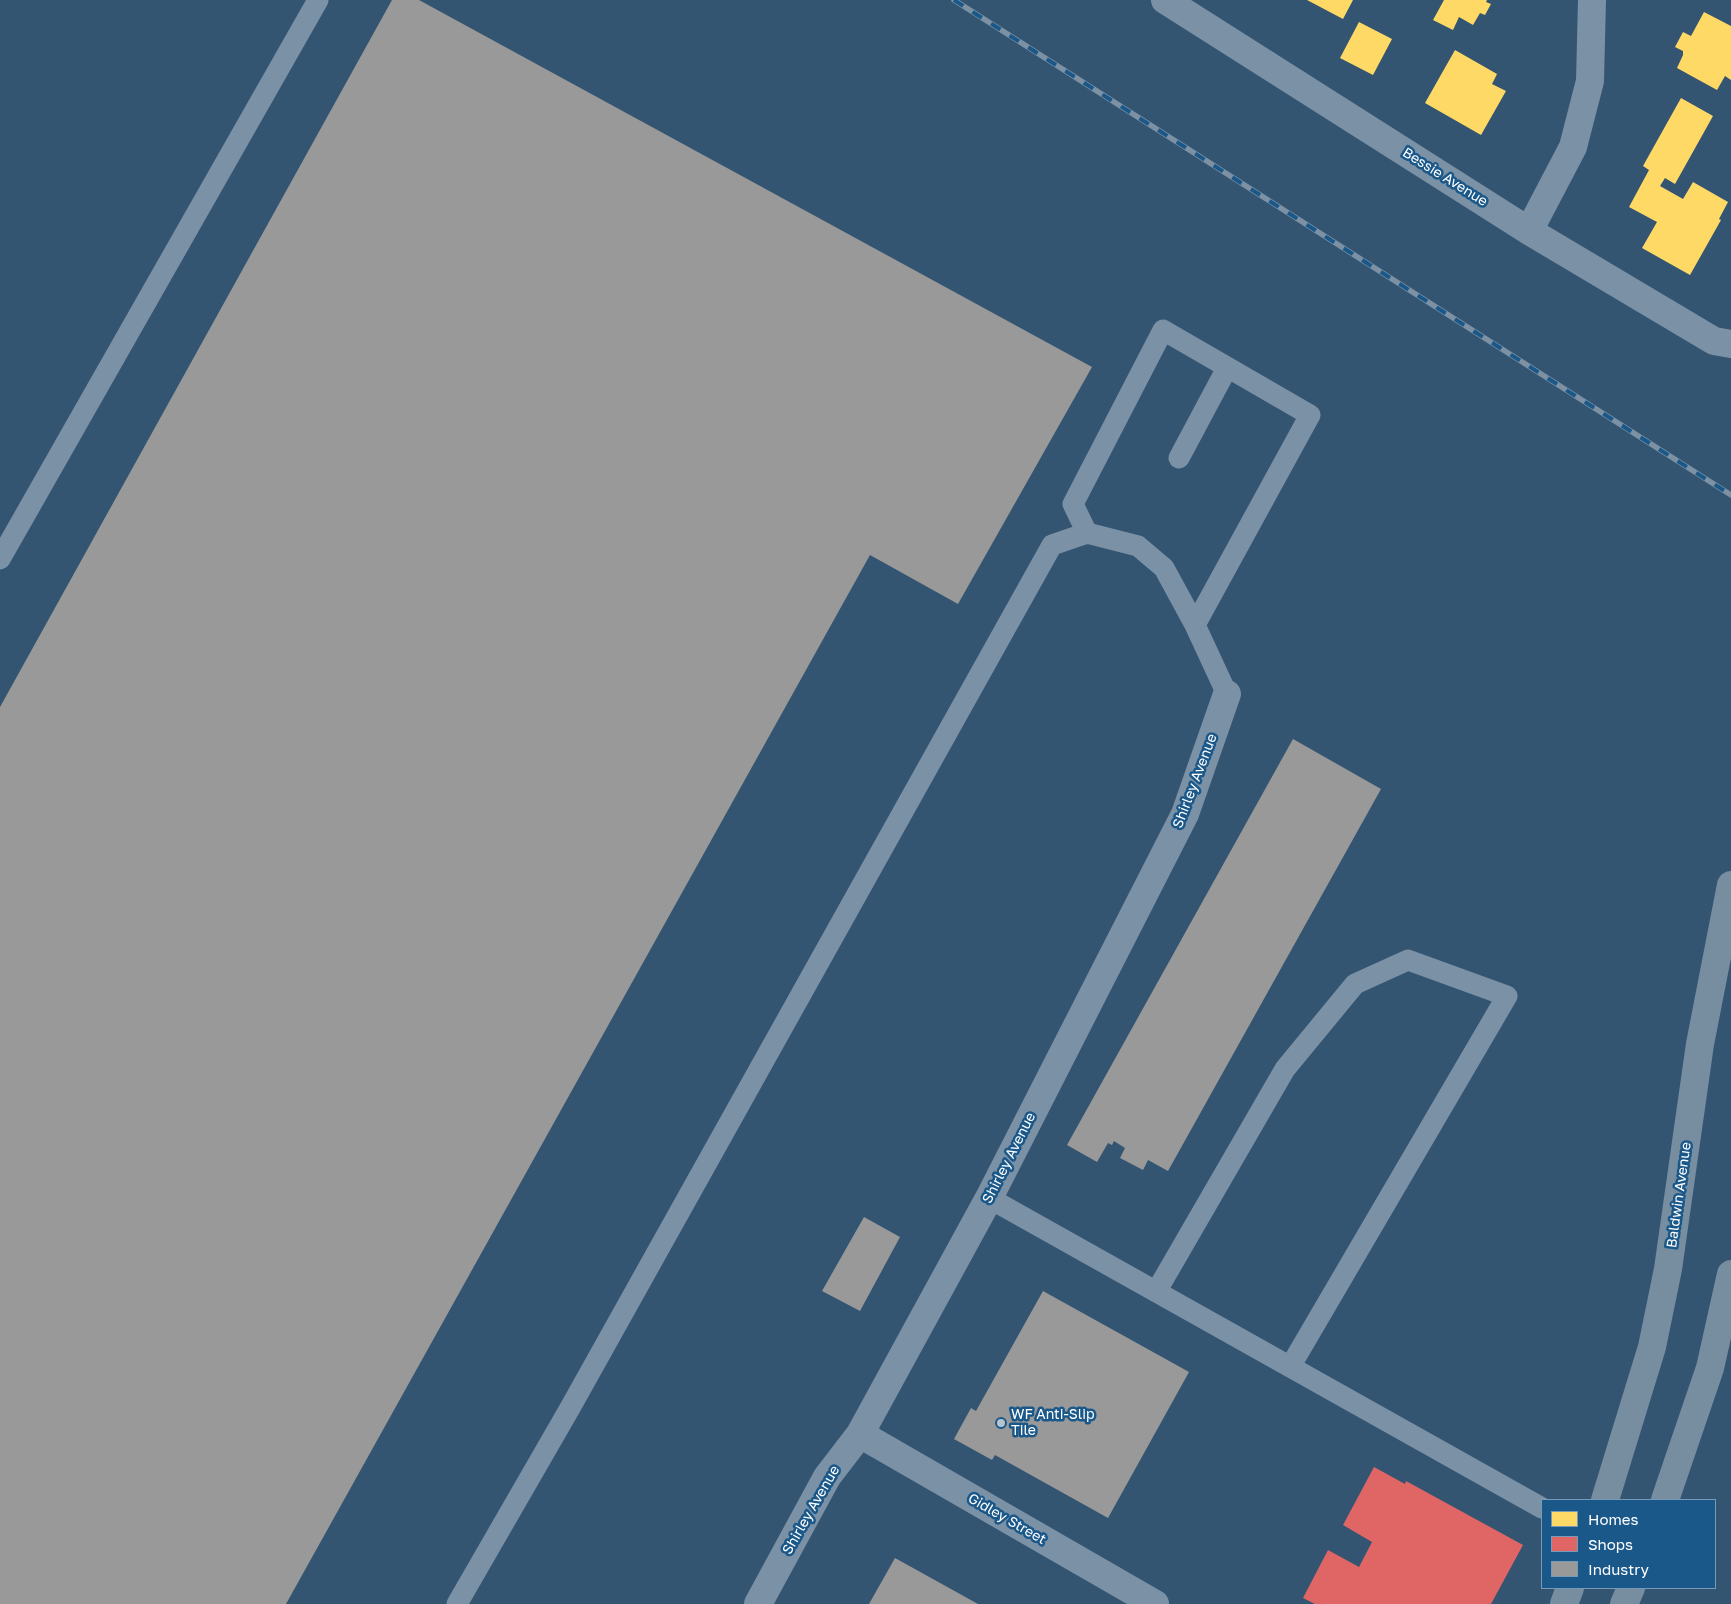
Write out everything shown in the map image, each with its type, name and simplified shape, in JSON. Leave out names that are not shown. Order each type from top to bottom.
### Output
[{"type":"main road","name":"Baldwin Avenue","points":[[1605,1499],[1652,1347],[1668,1269],[1700,1044],[1731,886]]},
{"type":"main road","points":[[1665,1499],[1710,1368],[1731,1274]]},
{"type":"main road","points":[[1564,1604],[1570,1589]]},
{"type":"main road","points":[[1624,1604],[1630,1589]]},
{"type":"street","name":"Bessie Avenue","points":[[1165,0],[1529,231],[1714,341],[1731,344]]},
{"type":"street","points":[[1529,231],[1573,147],[1590,81],[1592,0]]},
{"type":"street","name":"Shirley Avenue","points":[[758,1604],[827,1477],[860,1434],[989,1198],[1185,814],[1227,694]]},
{"type":"street","name":"Gidley Street","points":[[860,1434],[1155,1604]]},
{"type":"lane","points":[[0,559],[318,0]]},
{"type":"lane","points":[[1087,533],[1073,504],[1163,330],[1310,415],[1195,625]]},
{"type":"lane","points":[[1179,458],[1227,368]]},
{"type":"lane","points":[[457,1604],[570,1408],[1052,545],[1087,533],[1138,546],[1164,568],[1195,625],[1227,694]]},
{"type":"lane","points":[[1156,1292],[1285,1069],[1356,984],[1408,960],[1507,996],[1290,1367]]},
{"type":"lane","points":[[989,1198],[1541,1507]]},
{"type":"building: Homes","points":[[1307,0],[1353,0],[1343,19]]},
{"type":"building: Homes","points":[[1444,0],[1487,0],[1486,2],[1491,4],[1485,15],[1480,13],[1473,25],[1459,17],[1453,30],[1433,20]]},
{"type":"building: Homes","points":[[1704,12],[1731,26],[1731,80],[1725,76],[1717,90],[1677,68],[1683,51],[1675,47],[1683,32],[1691,36]]},
{"type":"building: Homes","points":[[1359,22],[1392,39],[1373,75],[1340,58]]},
{"type":"building: Homes","points":[[1455,50],[1497,74],[1492,84],[1506,91],[1481,135],[1425,103]]},
{"type":"building: Homes","points":[[1681,98],[1713,116],[1675,184],[1665,178],[1660,186],[1683,199],[1693,182],[1728,202],[1719,219],[1721,220],[1690,275],[1642,248],[1657,222],[1629,207],[1649,170],[1643,166]]},
{"type":"building: Shops","points":[[1374,1467],[1405,1484],[1406,1481],[1523,1545],[1491,1604],[1315,1604],[1303,1598],[1328,1550],[1359,1567],[1372,1542],[1343,1525]]},
{"type":"building: Industry","points":[[392,0],[419,0],[1092,367],[958,604],[870,555],[286,1604],[0,1604],[0,707]]},
{"type":"building: Industry","points":[[1293,739],[1381,789],[1168,1171],[1148,1160],[1143,1170],[1120,1158],[1125,1148],[1114,1141],[1112,1145],[1108,1143],[1097,1162],[1067,1145]]},
{"type":"building: Industry","points":[[864,1217],[900,1237],[860,1311],[822,1291]]},
{"type":"building: Industry","points":[[1043,1291],[1189,1372],[1108,1518],[995,1455],[992,1460],[954,1439],[971,1408],[976,1411]]},
{"type":"building: Industry","points":[[895,1558],[978,1604],[869,1604]]},
{"type":"railway","points":[[954,0],[1731,495]]},
{"type":"place","name":"WF Anti-Slip Tile","points":[[1001,1423]]}]
